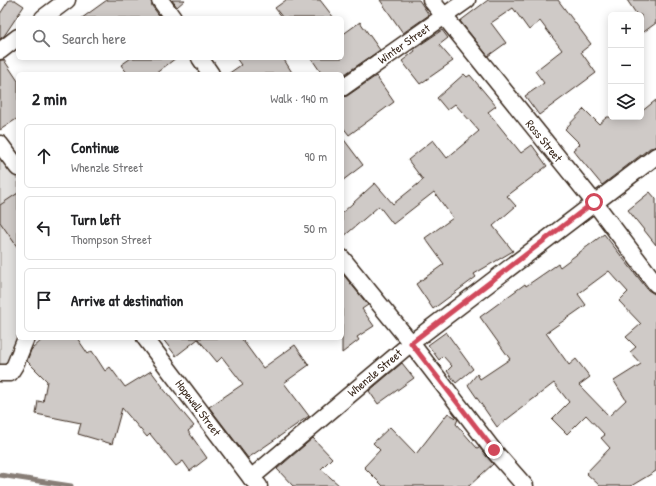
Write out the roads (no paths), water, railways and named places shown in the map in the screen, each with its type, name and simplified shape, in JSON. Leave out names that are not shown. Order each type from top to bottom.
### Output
[{"type":"street","points":[[46,16],[67,0]]},
{"type":"street","points":[[160,0],[172,16]]},
{"type":"street","name":"Ross Street","points":[[431,0],[594,202],[656,284]]},
{"type":"street","name":"Winter Street","points":[[344,87],[467,0]]},
{"type":"street","points":[[0,51],[16,39]]},
{"type":"street","points":[[201,60],[210,72]]},
{"type":"street","points":[[0,144],[16,165]]},
{"type":"street","name":"Whenzle Street","points":[[255,482],[411,343],[656,156]]},
{"type":"street","points":[[344,260],[411,343],[494,450],[525,486]]},
{"type":"street","points":[[0,373],[10,373],[25,340]]},
{"type":"street","name":"Hopewell Street","points":[[147,340],[255,482]]},
{"type":"waterway","points":[[0,475],[71,486]]}]
